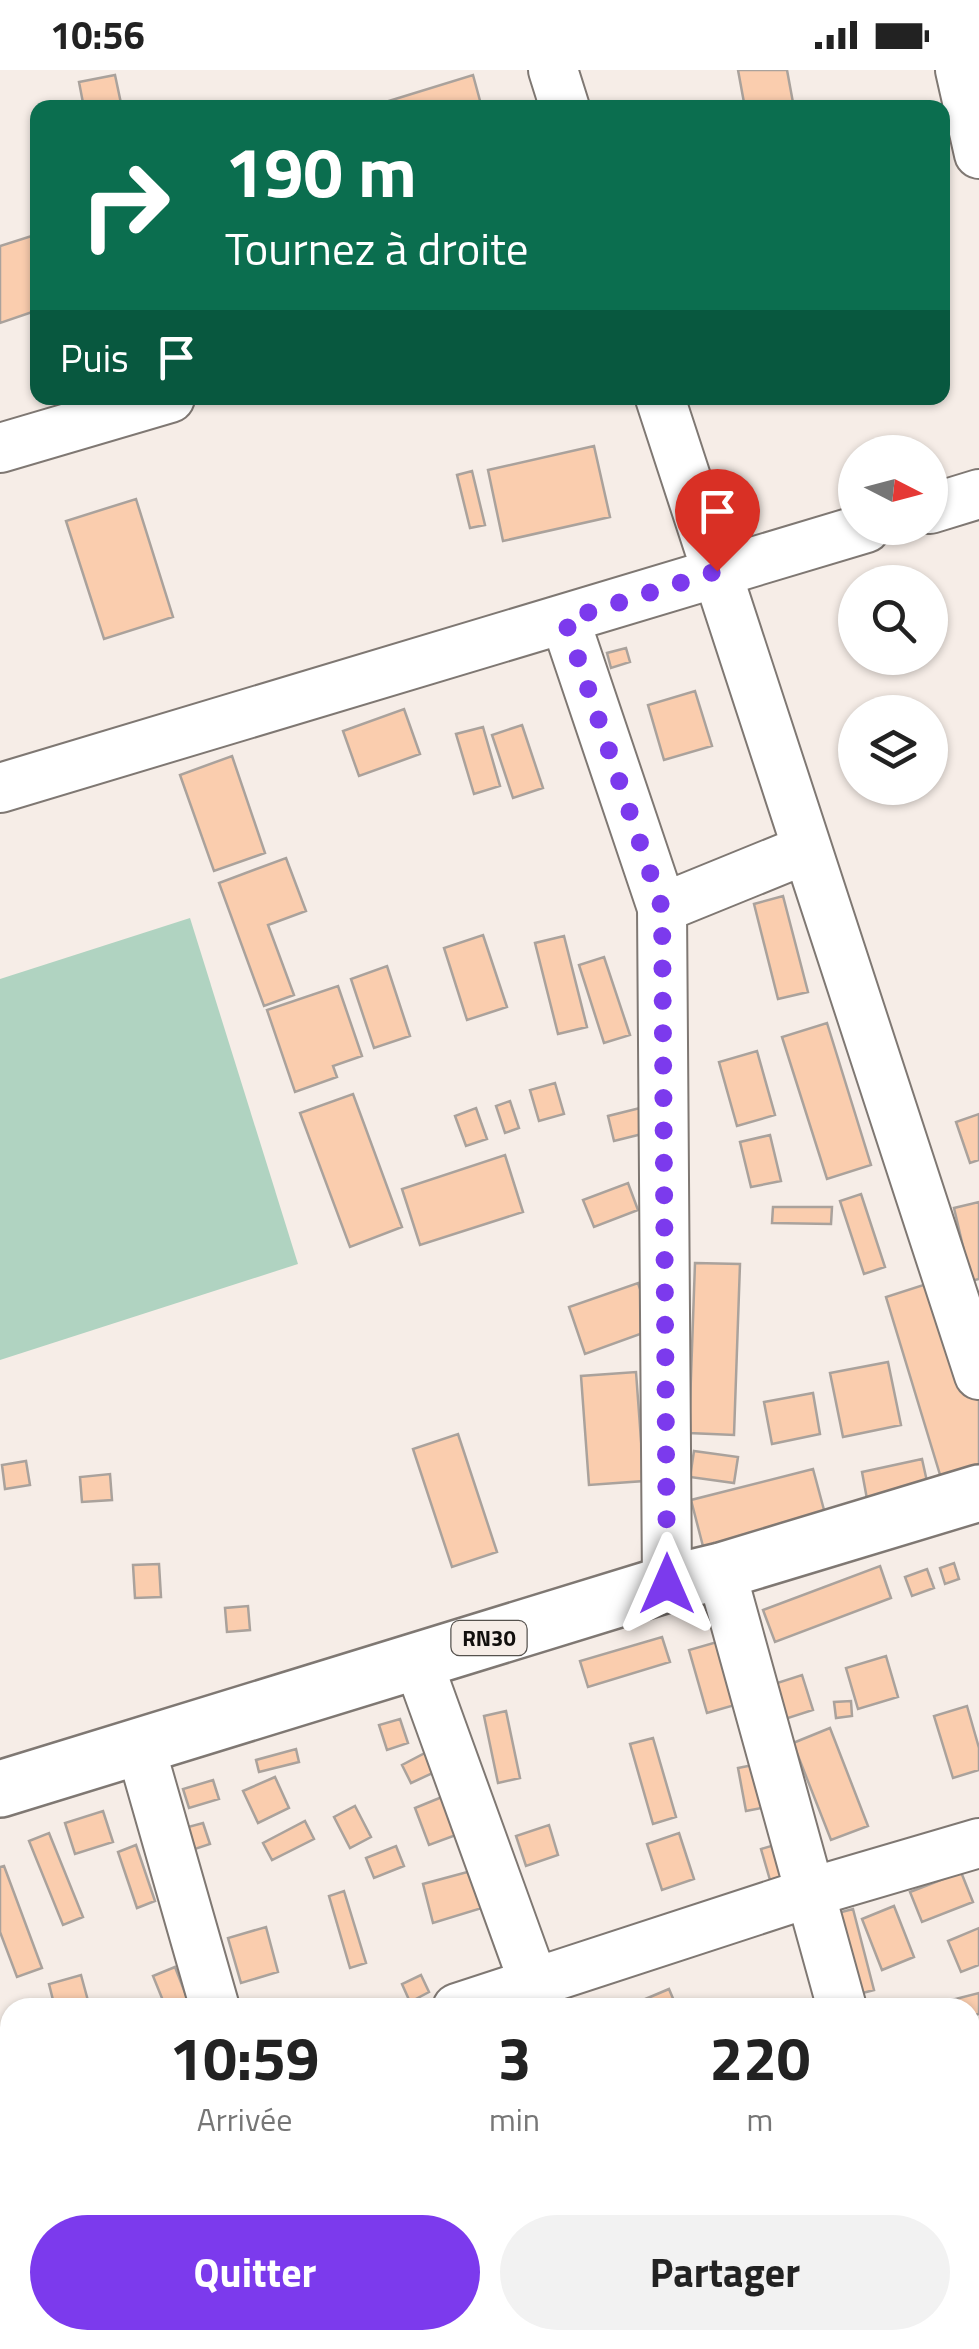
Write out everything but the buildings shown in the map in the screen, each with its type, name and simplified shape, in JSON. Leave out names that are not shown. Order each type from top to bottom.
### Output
[{"type":"main road","name":"RN30","points":[[0,1789],[979,1492]]},
{"type":"street","points":[[553,70],[562,100]]},
{"type":"street","points":[[960,70],[979,154]]},
{"type":"street","points":[[0,448],[146,405]]},
{"type":"street","points":[[662,405],[979,1375]]},
{"type":"street","points":[[948,503],[979,494]]},
{"type":"street","points":[[0,788],[838,536]]},
{"type":"street","points":[[565,620],[662,908],[667,1584]]},
{"type":"street","points":[[662,908],[807,849]]},
{"type":"street","points":[[720,1571],[839,1998]]},
{"type":"street","points":[[416,1660],[539,1996],[812,1892],[979,1843]]},
{"type":"street","points":[[140,1746],[212,1998]]},
{"type":"green space","points":[[190,918],[298,1264],[0,1360],[0,979]]},
{"type":"route","points":[[667,1584],[662,908],[565,620],[717,571]]}]
